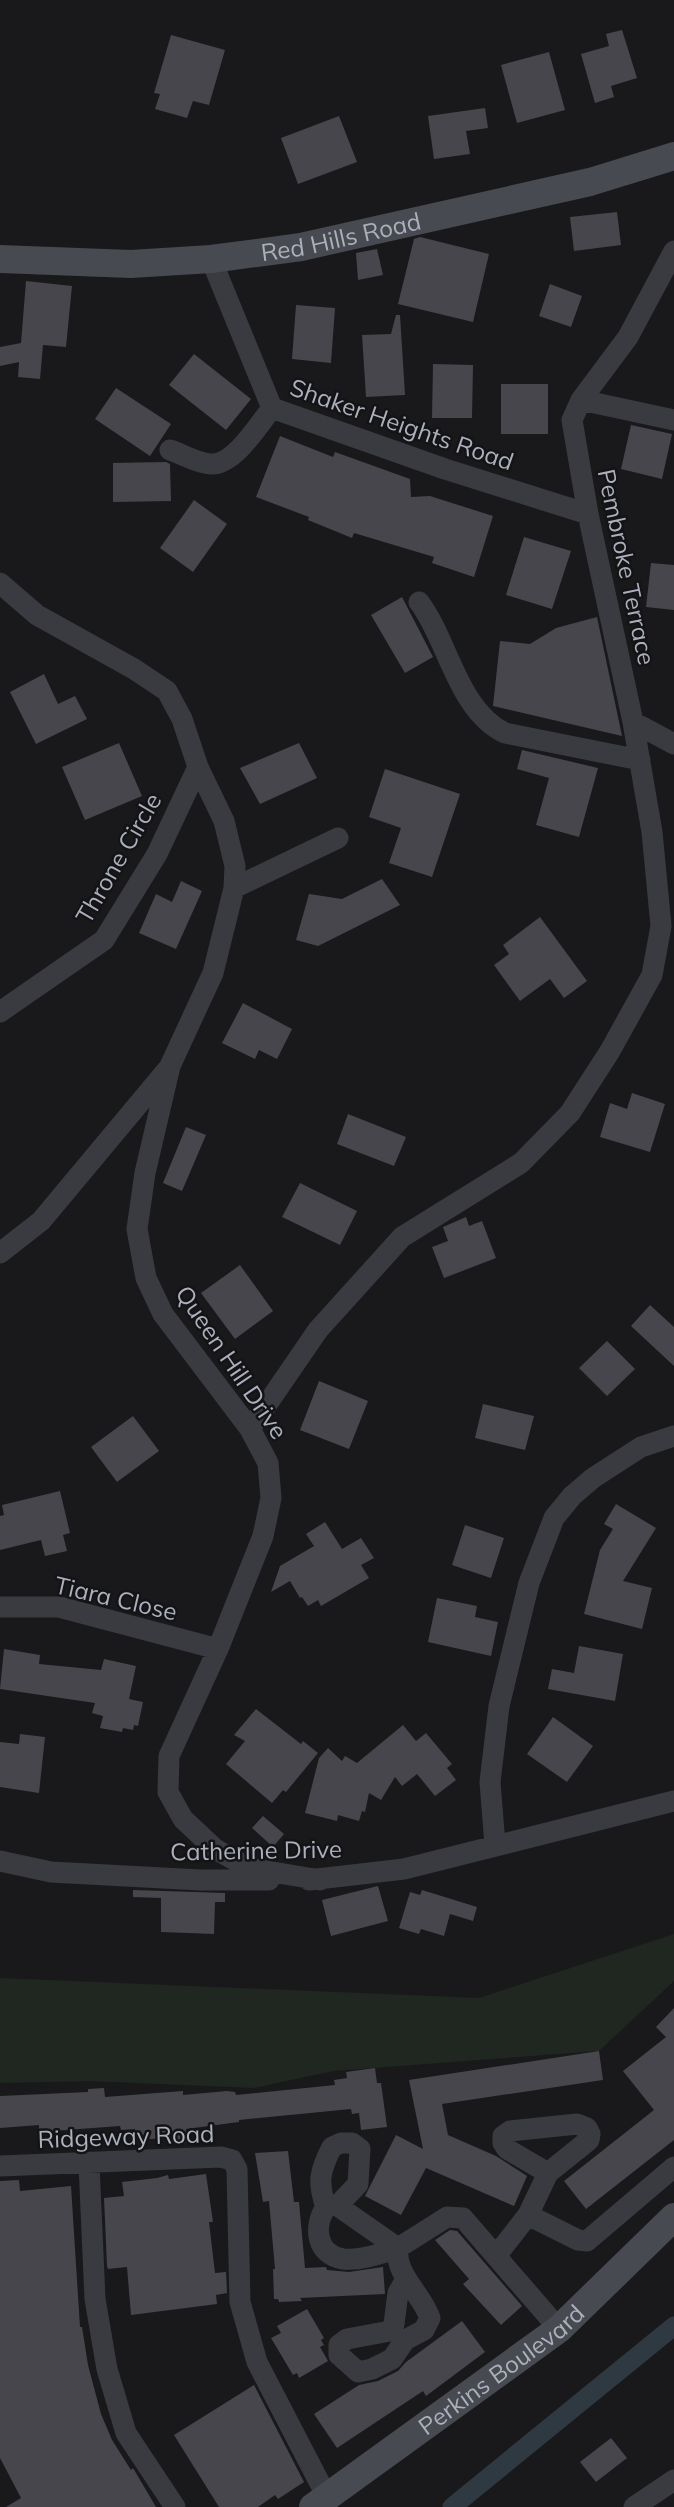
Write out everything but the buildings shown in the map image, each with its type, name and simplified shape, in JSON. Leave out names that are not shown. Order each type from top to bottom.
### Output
[{"type":"main road","name":"Red Hills Road","points":[[0,259],[131,264],[211,259],[301,247],[590,182],[674,156]]},
{"type":"main road","name":"Perkins Boulevard","points":[[320,2502],[559,2329],[674,2217]]},
{"type":"street","name":"Pembroke Terrace","points":[[250,1429],[318,1330],[402,1237],[522,1163],[570,1113],[610,1051],[652,975],[661,926],[652,832],[633,722],[588,514],[572,420],[581,400],[628,337],[674,251]]},
{"type":"street","name":"Shaker Heights Road","points":[[211,259],[272,408],[445,469],[588,514]]},
{"type":"street","points":[[581,400],[674,420]]},
{"type":"street","points":[[170,450],[211,465],[223,462],[239,450],[272,408]]},
{"type":"street","name":"Queen Hill Drive","points":[[0,583],[37,615],[134,669],[167,691],[182,719],[198,767],[224,821],[235,866],[234,888],[213,973],[170,1066],[145,1173],[137,1229],[146,1278],[163,1314],[250,1429],[268,1463],[271,1497],[263,1536],[218,1649],[169,1756],[168,1792],[183,1819],[215,1849],[249,1868],[320,1880]]},
{"type":"street","points":[[419,602],[429,615],[451,665],[477,711],[494,728],[505,733],[640,760]]},
{"type":"street","points":[[633,722],[674,744]]},
{"type":"street","name":"Throne Circle","points":[[0,1012],[104,940],[157,854],[198,767]]},
{"type":"street","points":[[234,888],[338,838]]},
{"type":"street","points":[[0,1253],[41,1220],[170,1066]]},
{"type":"street","points":[[495,1845],[489,1782],[499,1706],[530,1583],[554,1518],[572,1496],[593,1478],[641,1447],[674,1436]]},
{"type":"street","name":"Tiara Close","points":[[0,1608],[59,1607],[218,1649]]},
{"type":"street","name":"Catherine Drive","points":[[0,1861],[51,1872],[200,1880],[320,1880],[404,1869],[674,1801]]},
{"type":"street","name":"Ridgeway Road","points":[[0,2166],[220,2157],[232,2160],[237,2169],[240,2302],[257,2362],[320,2502]]},
{"type":"street","points":[[89,2164],[95,2299],[107,2369],[126,2433],[175,2507]]},
{"type":"street","points":[[528,2215],[578,2240],[587,2241],[674,2167]]},
{"type":"street","points":[[496,2256],[528,2215],[548,2173]]},
{"type":"street","points":[[398,2248],[334,2206],[317,2227],[326,2251],[343,2259],[373,2256],[398,2248],[447,2217],[463,2218],[559,2329]]},
{"type":"street","points":[[398,2248],[397,2255],[406,2279],[417,2292],[430,2318],[424,2330],[397,2336],[347,2339],[340,2345],[339,2355],[358,2372],[372,2369],[392,2359],[397,2336],[394,2324],[398,2293],[406,2279]]},
{"type":"street","points":[[634,2507],[674,2480]]},
{"type":"shaded area","points":[[674,1934],[674,1981],[599,2051],[333,2071],[254,2088],[90,2081],[0,2083],[0,1978],[479,1998]]},
{"type":"waterway","points":[[452,2507],[674,2326]]}]
